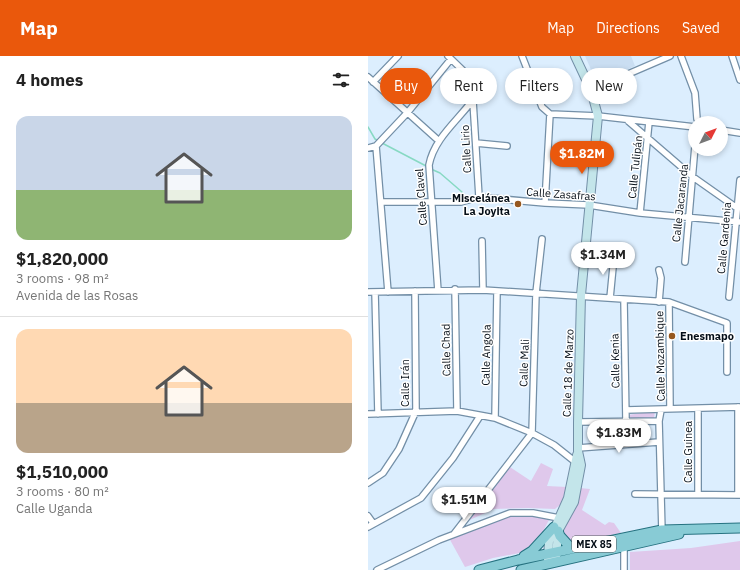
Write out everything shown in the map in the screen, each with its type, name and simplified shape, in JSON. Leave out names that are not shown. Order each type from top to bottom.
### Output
[{"type":"main road","name":"MEX 85","points":[[521,570],[552,563],[625,542],[662,534],[711,528],[740,528]]},
{"type":"main road","points":[[518,560],[532,551],[556,529],[569,546],[578,547]]},
{"type":"main road","name":"MEX 85","points":[[479,570],[578,547],[625,542]]},
{"type":"street","points":[[373,82],[398,56]]},
{"type":"street","points":[[522,56],[542,107],[550,114],[598,116],[628,121],[688,127]]},
{"type":"street","name":"Calle 18 de Marzo","points":[[575,56],[581,68]]},
{"type":"street","points":[[637,70],[670,56]]},
{"type":"street","points":[[681,56],[696,93],[697,116]]},
{"type":"street","points":[[732,56],[740,80]]},
{"type":"street","name":"Calle Clavel","points":[[376,146],[408,112],[450,58],[460,68]]},
{"type":"street","points":[[368,77],[439,141]]},
{"type":"street","name":"Calle Clavel","points":[[438,291],[428,164],[431,154],[439,141],[471,104]]},
{"type":"street","name":"Calle Lirio","points":[[473,104],[479,197]]},
{"type":"street","name":"Calle 18 de Marzo","points":[[556,529],[574,502],[578,464],[581,295],[598,116],[595,104]]},
{"type":"street","points":[[546,203],[550,114]]},
{"type":"street","points":[[628,121],[693,177],[737,208]]},
{"type":"street","name":"Calle Tulipán","points":[[640,213],[649,122]]},
{"type":"street","points":[[728,131],[740,133]]},
{"type":"street","points":[[476,142],[507,146]]},
{"type":"street","points":[[368,148],[376,146],[388,292]]},
{"type":"street","name":"Calle Jacaranda","points":[[684,262],[687,217],[694,156]]},
{"type":"street","name":"Calle Gardenia","points":[[729,297],[738,221],[737,208],[740,180]]},
{"type":"street","name":"Calle Zasafras","points":[[381,202],[461,202],[479,197],[590,205],[640,213],[738,221]]},
{"type":"street","points":[[536,293],[542,239]]},
{"type":"street","points":[[482,241],[483,290]]},
{"type":"street","points":[[610,298],[614,257]]},
{"type":"street","points":[[659,270],[661,278],[659,302]]},
{"type":"street","points":[[368,292],[438,291],[454,289],[581,295],[624,300],[669,302],[727,323],[727,372]]},
{"type":"street","name":"Calle Chad","points":[[454,289],[458,411]]},
{"type":"street","name":"Calle Irán","points":[[368,483],[383,473],[395,455],[416,411],[415,291]]},
{"type":"street","name":"Calle Angola","points":[[495,418],[497,291]]},
{"type":"street","points":[[375,292],[378,414]]},
{"type":"street","name":"Calle Mali","points":[[532,433],[536,293]]},
{"type":"street","name":"Calle Kenia","points":[[624,300],[626,422]]},
{"type":"street","name":"Calle Mozambique","points":[[669,302],[670,409]]},
{"type":"street","points":[[626,410],[739,407],[739,495],[635,494]]},
{"type":"street","name":"Calle Guinea","points":[[698,409],[698,494]]},
{"type":"street","points":[[661,410],[659,421],[662,534]]},
{"type":"street","points":[[368,414],[416,411],[458,411],[495,418],[532,433],[554,445],[578,464]]},
{"type":"street","points":[[368,527],[421,498],[453,458],[480,416]]},
{"type":"street","points":[[578,422],[659,421]]},
{"type":"street","points":[[454,534],[532,433]]},
{"type":"street","points":[[578,449],[660,442]]},
{"type":"street","name":"Calle 18 de Marzo","points":[[552,563],[556,529],[568,498],[578,464]]},
{"type":"street","points":[[377,570],[454,534],[510,513],[543,514],[559,518]]},
{"type":"street","points":[[368,516],[374,523]]},
{"type":"street","points":[[624,570],[625,542]]},
{"type":"shaded area","points":[[585,56],[631,56],[635,66],[631,68],[590,68]]},
{"type":"shaded area","points":[[655,411],[654,418],[631,419],[628,415]]},
{"type":"shaded area","points":[[541,463],[553,469],[547,486],[567,487],[561,504],[555,509],[494,509],[463,523],[507,465],[531,481]]},
{"type":"shaded area","points":[[580,488],[590,489],[582,510],[605,525],[609,522],[614,523],[621,533],[576,542],[570,542],[562,534],[561,528]]},
{"type":"shaded area","points":[[516,512],[549,520],[540,537],[525,552],[493,558],[465,567],[449,538]]},
{"type":"shaded area","points":[[740,541],[740,570],[630,570],[630,552],[691,548]]},
{"type":"waterway","points":[[368,127],[375,139],[379,141]]},
{"type":"waterway","points":[[382,143],[428,167]]},
{"type":"waterway","points":[[431,169],[440,173],[462,192]]},
{"type":"place","name":"Miscelánea La Joyita","points":[[518,204]]},
{"type":"place","name":"Enesmapo","points":[[672,336]]}]
